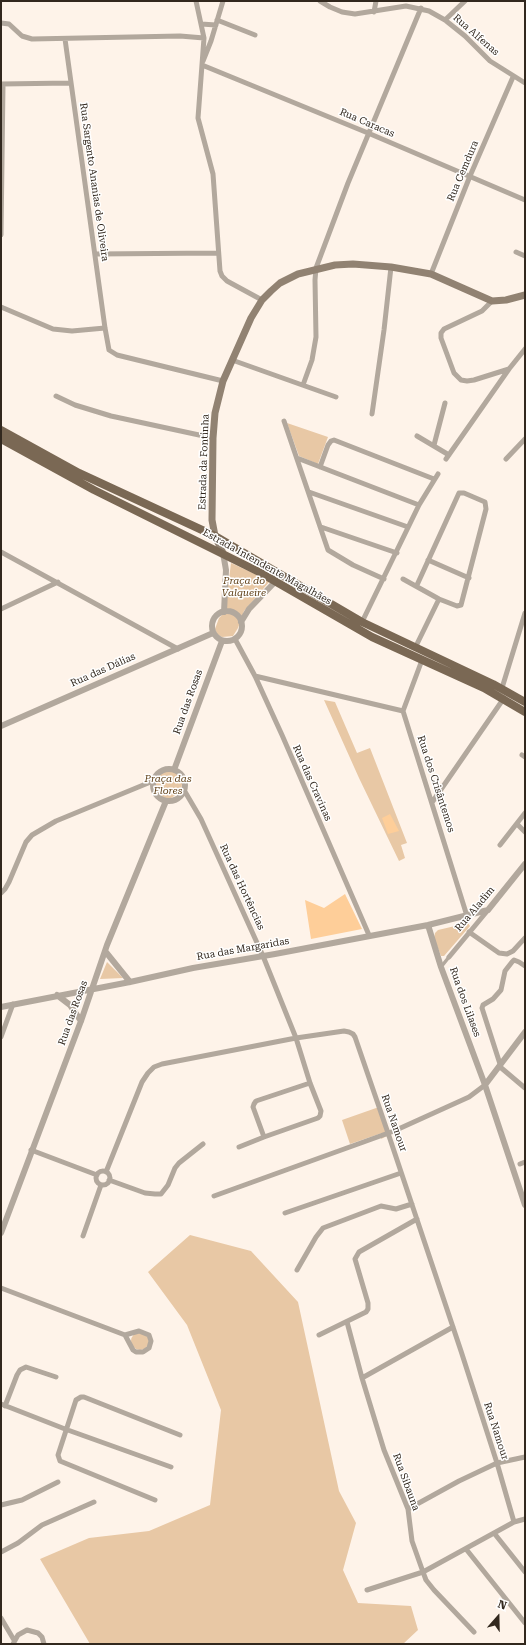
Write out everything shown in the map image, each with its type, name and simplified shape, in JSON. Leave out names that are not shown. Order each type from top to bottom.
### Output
[{"type":"main road","name":"Estrada da Fontinha","points":[[224,553],[215,536],[212,504],[212,438],[215,413],[223,381],[250,318],[262,300],[280,283],[316,268],[335,265],[354,264],[391,267],[431,274],[492,301]]},
{"type":"main road","points":[[492,301],[506,300],[525,295]]},
{"type":"main road","name":"Estrada Intendente Magalhães","points":[[1,430],[79,473],[215,536],[362,622],[502,688],[525,702]]},
{"type":"main road","name":"Estrada Intendente Magalhães","points":[[1,439],[88,487],[224,553],[372,637],[484,688],[504,698],[525,712]]},
{"type":"street","points":[[196,1],[204,38],[198,118],[213,174],[217,253],[220,271],[222,276],[234,285],[262,300]]},
{"type":"street","points":[[202,63],[205,58],[223,1]]},
{"type":"street","name":"Rua Alfenas","points":[[320,1],[342,12],[355,14],[397,7],[421,8],[445,20],[466,36],[490,61],[525,84]]},
{"type":"street","points":[[374,12],[376,1]]},
{"type":"street","points":[[445,20],[465,1]]},
{"type":"street","points":[[303,385],[312,360],[316,338],[316,268],[368,133],[421,8]]},
{"type":"street","points":[[1,22],[9,24],[22,36],[28,39],[180,36],[204,38]]},
{"type":"street","points":[[201,24],[217,22],[255,34]]},
{"type":"street","name":"Rua Sargento Ananias de Oliveira","points":[[65,39],[108,348],[110,352],[114,354],[223,381]]},
{"type":"street","name":"Rua Caracas","points":[[202,63],[525,200]]},
{"type":"street","name":"Rua Cemdura","points":[[431,274],[470,176],[513,77]]},
{"type":"street","points":[[1,235],[2,84],[70,83]]},
{"type":"street","points":[[516,252],[525,256]]},
{"type":"street","points":[[95,254],[217,253]]},
{"type":"street","points":[[372,414],[391,267]]},
{"type":"street","points":[[492,301],[482,310],[444,329],[441,333],[441,338],[454,373],[461,380],[474,380],[508,369]]},
{"type":"street","points":[[1,307],[53,329],[67,331],[105,328]]},
{"type":"street","points":[[416,436],[434,445],[448,457],[508,369],[525,349]]},
{"type":"street","points":[[232,360],[336,397]]},
{"type":"street","points":[[56,396],[75,405],[111,416],[212,438]]},
{"type":"street","points":[[434,445],[445,403]]},
{"type":"street","points":[[284,421],[326,544],[332,554],[384,579]]},
{"type":"street","points":[[506,460],[525,439]]},
{"type":"street","points":[[320,466],[328,445],[334,440],[434,479]]},
{"type":"street","points":[[297,458],[419,505]]},
{"type":"street","points":[[362,622],[397,553],[419,505],[438,474]]},
{"type":"street","points":[[309,492],[408,527]]},
{"type":"street","points":[[403,579],[439,599],[459,606],[462,603],[469,578],[486,509],[486,503],[483,500],[464,493],[459,493],[416,585]]},
{"type":"street","points":[[321,527],[397,553]]},
{"type":"street","points":[[1,552],[178,649]]},
{"type":"street","points":[[224,553],[226,570],[224,612]]},
{"type":"street","points":[[428,560],[469,578]]},
{"type":"street","points":[[241,622],[249,609],[275,581],[275,570]]},
{"type":"street","points":[[1,609],[58,582]]},
{"type":"street","points":[[415,648],[439,599]]},
{"type":"street","points":[[228,611],[236,615],[241,622],[242,630],[235,639],[231,641],[222,641],[213,633],[212,626],[214,618],[224,612],[228,611]]},
{"type":"street","points":[[502,688],[525,613]]},
{"type":"street","name":"Rua das Dálias","points":[[1,726],[213,633]]},
{"type":"street","name":"Rua das Cravinas","points":[[235,639],[255,676],[369,935]]},
{"type":"street","name":"Rua das Rosas","points":[[174,770],[222,641]]},
{"type":"street","points":[[255,676],[403,711],[422,660]]},
{"type":"street","points":[[432,801],[504,698]]},
{"type":"street","name":"Rua dos Crisântemos","points":[[403,711],[467,916]]},
{"type":"street","points":[[167,769],[174,770],[178,772],[184,780],[184,790],[182,795],[177,799],[166,801],[156,796],[153,781],[156,775],[161,771],[167,769]]},
{"type":"street","points":[[1,893],[9,882],[26,842],[32,835],[56,821],[153,781]]},
{"type":"street","name":"Rua das Hortências","points":[[184,790],[200,819],[263,956],[296,1038],[310,1083],[321,1111],[320,1116],[316,1119],[264,1137]]},
{"type":"street","name":"Rua das Rosas","points":[[1,1233],[31,1150],[81,1021],[105,951],[166,801]]},
{"type":"street","points":[[500,845],[525,813]]},
{"type":"street","points":[[516,824],[525,832]]},
{"type":"street","name":"Rua Aladim","points":[[441,967],[525,864]]},
{"type":"street","name":"Rua das Margaridas","points":[[1,1007],[193,968],[428,925],[488,910]]},
{"type":"street","name":"Rua dos Lilases","points":[[428,925],[441,967],[485,1085],[525,1205]]},
{"type":"street","points":[[469,932],[499,953],[507,954],[513,951],[525,938]]},
{"type":"street","points":[[105,951],[130,982]]},
{"type":"street","points":[[525,966],[516,961],[512,962],[505,971],[501,990],[494,999],[483,1005],[482,1008],[499,1065],[525,1088]]},
{"type":"street","points":[[57,995],[73,1009],[81,1021]]},
{"type":"street","points":[[1,1037],[13,1004]]},
{"type":"street","name":"Rua Namour","points":[[106,1172],[142,1082],[154,1067],[162,1064],[296,1038],[344,1031],[353,1034],[453,1326],[497,1463],[514,1522]]},
{"type":"street","points":[[214,1196],[388,1133],[469,1097],[485,1085],[525,1032]]},
{"type":"street","points":[[239,1148],[264,1137],[253,1107],[256,1101],[310,1083]]},
{"type":"street","points":[[109,1180],[145,1192],[161,1194],[168,1185],[179,1162],[203,1144]]},
{"type":"street","points":[[31,1150],[97,1174],[100,1172],[106,1172],[109,1175],[109,1180]]},
{"type":"street","points":[[285,1213],[401,1172]]},
{"type":"street","points":[[97,1174],[96,1181],[101,1185]]},
{"type":"street","points":[[101,1185],[107,1183],[109,1180]]},
{"type":"street","points":[[83,1236],[101,1185]]},
{"type":"street","points":[[297,1270],[316,1237],[323,1228],[381,1206],[396,1209],[412,1204]]},
{"type":"street","points":[[319,1335],[366,1312],[368,1309],[368,1303],[355,1259],[356,1256],[363,1249],[417,1219]]},
{"type":"street","points":[[1,1288],[125,1335],[139,1331],[146,1332],[150,1338],[151,1345],[143,1352],[136,1352],[131,1347],[125,1335]]},
{"type":"street","name":"Rua Sibauna","points":[[347,1322],[384,1450],[408,1509],[412,1541],[426,1580],[474,1632]]},
{"type":"street","points":[[362,1378],[453,1326]]},
{"type":"street","points":[[56,1377],[26,1368],[20,1370],[16,1375],[3,1405],[171,1467]]},
{"type":"street","points":[[155,1500],[60,1461],[58,1455],[65,1429],[76,1400],[81,1397],[180,1435]]},
{"type":"street","points":[[408,1509],[458,1481],[497,1463],[525,1457]]},
{"type":"street","points":[[1,1505],[22,1500],[58,1482]]},
{"type":"street","points":[[1,1552],[18,1543],[42,1525],[94,1502]]},
{"type":"street","points":[[367,1590],[423,1572],[514,1522],[525,1519]]},
{"type":"street","points":[[494,1533],[525,1572]]},
{"type":"street","points":[[466,1549],[525,1622]]},
{"type":"street","points":[[1,1618],[13,1642],[22,1632],[33,1631],[42,1637],[44,1644]]},
{"type":"green space","points":[[287,423],[328,437],[318,464],[299,456]]},
{"type":"green space","name":"Praça do Valqueire","points":[[231,563],[270,581],[244,611],[238,628],[233,636],[222,637],[217,634],[215,629],[219,618],[225,612]]},
{"type":"green space","points":[[324,700],[335,702],[357,753],[370,748],[407,843],[401,845],[405,858],[399,861],[359,778]]},
{"type":"green space","name":"Praça das Flores","points":[[165,771],[173,771],[180,775],[182,784],[181,791],[179,793],[165,800],[158,796],[154,790],[153,783],[158,776]]},
{"type":"green space","points":[[468,923],[470,926],[444,956],[441,956],[434,938],[435,933],[438,930]]},
{"type":"green space","points":[[107,962],[123,978],[100,979]]},
{"type":"green space","points":[[379,1107],[387,1136],[381,1139],[382,1133],[350,1144],[342,1120]]},
{"type":"green space","points":[[190,1235],[251,1251],[298,1302],[339,1491],[356,1523],[343,1570],[358,1603],[411,1606],[418,1630],[403,1644],[90,1644],[40,1559],[89,1538],[149,1531],[210,1505],[221,1410],[187,1325],[148,1272]]},
{"type":"green space","points":[[140,1332],[146,1335],[149,1341],[146,1347],[140,1350],[134,1347],[131,1341],[134,1335]]},
{"type":"shaded area","points":[[390,814],[399,831],[388,834],[382,818]]},
{"type":"shaded area","points":[[345,894],[362,929],[311,939],[305,900],[324,908]]}]
